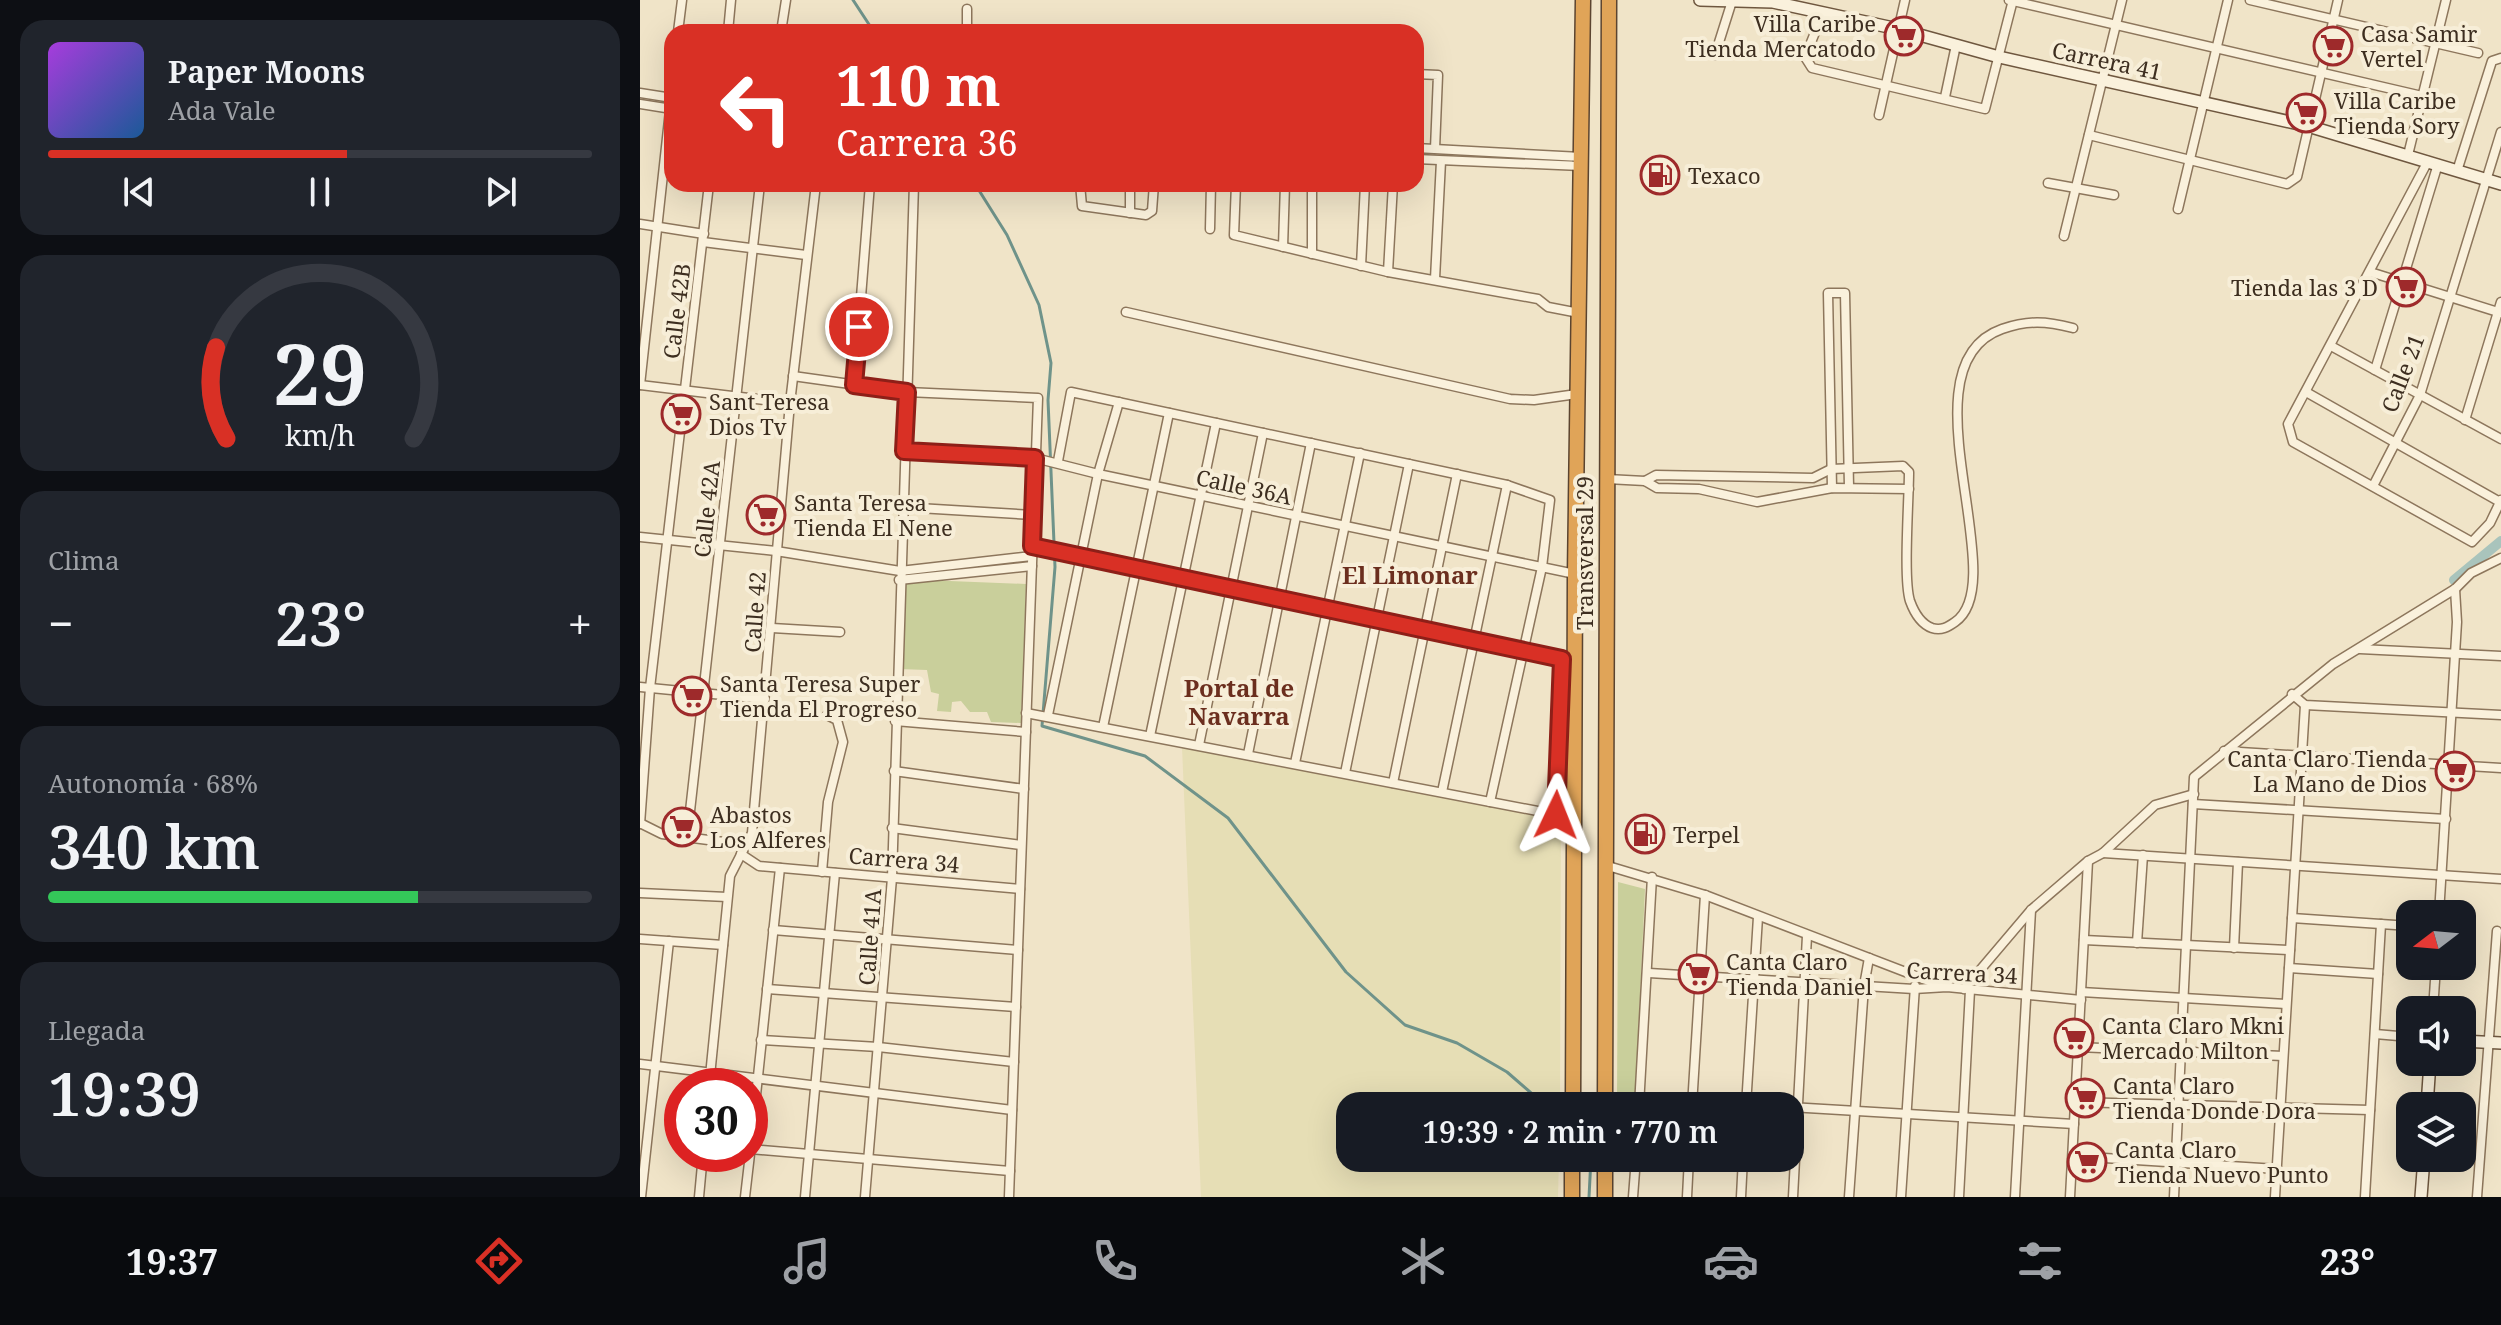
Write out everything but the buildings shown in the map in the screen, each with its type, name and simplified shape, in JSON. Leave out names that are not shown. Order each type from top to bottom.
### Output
[{"type":"highway","name":"Transversal 29","points":[[1573,1092],[1575,818],[1568,660],[1575,574],[1583,0]]},
{"type":"highway","name":"Transversal 29","points":[[1605,1092],[1609,0]]},
{"type":"highway","points":[[1572,1172],[1572,1197]]},
{"type":"highway","points":[[1605,1172],[1605,1197]]},
{"type":"street","points":[[679,24],[682,0]]},
{"type":"street","points":[[729,24],[731,0]]},
{"type":"street","points":[[782,24],[786,0]]},
{"type":"street","name":"Carrera 41","points":[[1700,0],[1801,4],[1823,13],[1898,29],[1999,57],[2308,126],[2501,184]]},
{"type":"street","points":[[1879,115],[1905,0]]},
{"type":"street","points":[[1823,13],[1805,57],[1812,68],[1945,97],[1985,109],[2012,0],[2422,96]]},
{"type":"street","points":[[2064,236],[2122,0]]},
{"type":"street","points":[[2178,209],[2228,0]]},
{"type":"street","points":[[2250,0],[2478,53]]},
{"type":"street","points":[[2089,135],[2287,184],[2297,177],[2338,0]]},
{"type":"street","points":[[2408,155],[2446,0]]},
{"type":"street","points":[[1715,55],[1732,1]]},
{"type":"street","points":[[967,9],[967,24]]},
{"type":"street","points":[[1945,97],[1956,45]]},
{"type":"street","points":[[2457,171],[2492,61],[2501,58]]},
{"type":"street","points":[[1424,74],[1438,75],[1435,149]]},
{"type":"street","points":[[640,93],[664,97]]},
{"type":"street","points":[[640,104],[664,108]]},
{"type":"street","name":"Calle 21","points":[[2373,486],[2420,395],[2501,132]]},
{"type":"street","points":[[1424,148],[1581,162]]},
{"type":"street","points":[[1424,160],[1581,162]]},
{"type":"street","points":[[1435,279],[1441,161]]},
{"type":"street","points":[[2306,392],[2501,501],[2490,523],[2472,542],[2293,442],[2288,424],[2433,163]]},
{"type":"street","points":[[2375,370],[2402,283],[2433,163]]},
{"type":"street","points":[[664,168],[640,385],[790,403]]},
{"type":"street","points":[[2048,183],[2114,195]]},
{"type":"street","name":"Calle 42B","points":[[640,823],[650,688],[708,192]]},
{"type":"street","name":"Calle 42A","points":[[687,838],[759,192]]},
{"type":"street","name":"Calle 42","points":[[711,1068],[730,876],[752,833],[790,403],[815,192]]},
{"type":"street","points":[[854,385],[869,192]]},
{"type":"street","name":"Calle 41A","points":[[865,1197],[892,878],[899,575],[914,192]]},
{"type":"street","points":[[1081,192],[1082,206],[1150,214],[1153,192]]},
{"type":"street","points":[[1130,192],[1130,213]]},
{"type":"street","points":[[1210,229],[1211,192]]},
{"type":"street","points":[[1236,192],[1234,235],[1388,272],[1538,299],[1548,307],[1579,313]]},
{"type":"street","points":[[1283,247],[1285,192]]},
{"type":"street","points":[[1312,192],[1312,254]]},
{"type":"street","points":[[1361,266],[1365,192]]},
{"type":"street","points":[[1388,272],[1393,192]]},
{"type":"street","points":[[640,224],[753,249],[806,255]]},
{"type":"street","points":[[2370,272],[2500,313]]},
{"type":"street","points":[[1832,488],[1828,293],[1845,293],[1849,487]]},
{"type":"street","points":[[2465,420],[2501,302]]},
{"type":"street","points":[[1126,312],[1510,399],[1534,400],[1577,394]]},
{"type":"street","points":[[1645,481],[1656,475],[1813,478],[1831,469],[1903,466],[1909,472],[1909,599],[1920,621],[1934,629],[1946,628],[1963,616],[1973,584],[1959,416],[1959,388],[1967,360],[1989,334],[2010,326],[2030,321],[2073,328]]},
{"type":"street","points":[[2331,346],[2501,439]]},
{"type":"street","points":[[793,376],[907,392],[1038,398],[1009,1197]]},
{"type":"street","points":[[1830,384],[1847,382]]},
{"type":"street","points":[[1056,461],[1071,392],[1507,485],[1550,500],[1542,567],[1490,802]]},
{"type":"street","points":[[1048,715],[1098,474],[1119,402]]},
{"type":"street","points":[[1103,727],[1169,413]]},
{"type":"street","points":[[1150,736],[1216,423]]},
{"type":"street","points":[[1199,745],[1263,433]]},
{"type":"street","points":[[1248,754],[1311,443]]},
{"type":"street","name":"Calle 36A","points":[[904,451],[1056,461],[1098,474],[1575,574]]},
{"type":"street","points":[[1295,763],[1360,453]]},
{"type":"street","points":[[1345,773],[1409,464]]},
{"type":"street","points":[[1393,783],[1457,474]]},
{"type":"street","points":[[1606,479],[1645,481],[1657,488],[1699,489],[1757,502],[1832,488],[1909,489]]},
{"type":"street","points":[[1442,792],[1507,485]]},
{"type":"street","points":[[902,507],[1033,515]]},
{"type":"street","points":[[640,537],[776,551],[899,575],[1032,566]]},
{"type":"street","points":[[899,575],[1032,551],[1082,554],[1568,660],[1556,815]]},
{"type":"street","points":[[2174,1197],[2194,777],[2292,694],[2455,589],[2471,573],[2501,558]]},
{"type":"street","points":[[2440,900],[2455,653],[2455,589]]},
{"type":"street","points":[[772,628],[840,632]]},
{"type":"street","points":[[2359,649],[2501,656]]},
{"type":"street","points":[[640,687],[765,699]]},
{"type":"street","points":[[2292,694],[2305,705],[2501,715]]},
{"type":"street","points":[[2275,1197],[2305,705]]},
{"type":"street","points":[[1026,713],[1575,818]]},
{"type":"street","points":[[822,872],[828,802],[843,742],[837,720],[827,715]]},
{"type":"street","points":[[895,721],[1026,732]]},
{"type":"street","points":[[2223,751],[2501,768]]},
{"type":"street","points":[[894,771],[1024,789]]},
{"type":"street","points":[[1959,1197],[1967,989],[2031,910],[2088,861],[2103,853],[2149,809],[2194,794]]},
{"type":"street","points":[[2193,804],[2446,819]]},
{"type":"street","points":[[640,823],[662,834],[747,845]]},
{"type":"street","points":[[892,828],[1021,845]]},
{"type":"street","points":[[2103,853],[2501,879]]},
{"type":"street","name":"Carrera 34","points":[[741,854],[759,866],[1020,889]]},
{"type":"street","points":[[2137,943],[2143,855]]},
{"type":"street","points":[[2070,1197],[2088,861]]},
{"type":"street","points":[[2234,948],[2238,862]]},
{"type":"street","points":[[1608,866],[1705,895],[1947,987]]},
{"type":"street","points":[[758,1068],[780,868]]},
{"type":"street","points":[[805,1197],[835,873]]},
{"type":"street","points":[[1641,1092],[1652,877]]},
{"type":"street","points":[[640,893],[727,897]]},
{"type":"street","points":[[1693,1092],[1705,895]]},
{"type":"street","points":[[2015,1197],[2031,910]]},
{"type":"street","points":[[1747,1092],[1758,917]]},
{"type":"street","points":[[2292,918],[2396,925]]},
{"type":"street","points":[[2365,1197],[2381,924]]},
{"type":"street","points":[[773,930],[1018,950]]},
{"type":"street","points":[[2477,1197],[2495,1043],[2497,931]]},
{"type":"street","points":[[1795,1092],[1807,936]]},
{"type":"street","points":[[640,939],[723,945]]},
{"type":"street","points":[[2084,940],[2290,950]]},
{"type":"street","points":[[641,1197],[669,941]]},
{"type":"street","points":[[1849,1197],[1864,986],[1869,958]]},
{"type":"street","points":[[2289,968],[2378,974]]},
{"type":"street","name":"Carrera 34","points":[[1649,973],[1914,989],[1947,987],[2026,995],[2184,998],[2286,1004]]},
{"type":"street","points":[[1901,1197],[1914,989],[1918,976]]},
{"type":"street","points":[[767,989],[1016,1007]]},
{"type":"street","points":[[2375,1034],[2396,1036]]},
{"type":"street","points":[[761,1040],[878,1047],[1014,1062]]},
{"type":"street","points":[[2078,1047],[2283,1056]]},
{"type":"street","points":[[640,1064],[671,1068]]},
{"type":"street","points":[[768,1080],[1012,1110]]},
{"type":"street","points":[[2075,1102],[2370,1110]]},
{"type":"street","points":[[1804,1108],[2074,1124]]},
{"type":"street","points":[[768,1153],[1010,1171]]},
{"type":"street","points":[[2073,1156],[2277,1169]]},
{"type":"street","points":[[699,1197],[701,1172]]},
{"type":"street","points":[[745,1197],[748,1172]]},
{"type":"street","points":[[1633,1197],[1635,1172]]},
{"type":"street","points":[[1687,1197],[1688,1172]]},
{"type":"street","points":[[1741,1197],[1742,1172]]},
{"type":"street","points":[[1793,1172],[1793,1197]]},
{"type":"street","points":[[2421,1197],[2423,1172]]},
{"type":"shaded area","points":[[1182,747],[1561,820],[1560,1092],[1336,1092],[1336,1172],[1559,1172],[1558,1197],[1201,1197]]},
{"type":"green space","points":[[900,579],[1026,584],[1021,723],[991,722],[987,712],[970,712],[961,701],[952,702],[951,712],[937,711],[939,694],[931,692],[927,670],[898,669]]},
{"type":"green space","points":[[1618,882],[1645,889],[1636,1092],[1617,1092]]},
{"type":"waterway","points":[[853,0],[869,24]]},
{"type":"waterway","points":[[980,192],[1007,235],[1039,305],[1051,363],[1048,400],[1055,567],[1042,726],[1145,756],[1228,818],[1346,972],[1405,1025],[1457,1043],[1507,1072],[1530,1092]]},
{"type":"waterway","points":[[2454,580],[2501,541]]},
{"type":"waterway","points":[[1589,1197],[1590,1172]]},
{"type":"place","name":"Villa Caribe Tienda Mercatodo","points":[[1904,36]]},
{"type":"place","name":"Casa Samir Vertel","points":[[2333,46]]},
{"type":"place","name":"Villa Caribe Tienda Sory","points":[[2306,113]]},
{"type":"place","name":"Texaco","points":[[1660,175]]},
{"type":"place","name":"Tienda las 3 D","points":[[2406,287]]},
{"type":"place","name":"Sant Teresa Dios Tv","points":[[681,414]]},
{"type":"place","name":"Santa Teresa Tienda El Nene","points":[[766,515]]},
{"type":"place","name":"Santa Teresa Super Tienda El Progreso","points":[[692,696]]},
{"type":"place","name":"Canta Claro Tienda La Mano de Dios","points":[[2455,771]]},
{"type":"place","name":"Abastos Los Alferes","points":[[682,827]]},
{"type":"place","name":"Terpel","points":[[1645,834]]},
{"type":"place","name":"Canta Claro Tienda Daniel","points":[[1698,974]]},
{"type":"place","name":"Canta Claro Mkni Mercado Milton","points":[[2074,1038]]},
{"type":"place","name":"Canta Claro Tienda Donde Dora","points":[[2085,1098]]},
{"type":"place","name":"Canta Claro Tienda Nuevo Punto","points":[[2087,1162]]},
{"type":"district","name":"El Limonar","points":[[1410,574]]},
{"type":"district","name":"Portal de Navarra","points":[[1239,701]]},
{"type":"route","points":[[859,327],[854,385],[907,392],[904,451],[1035,458],[1032,546],[1082,554],[1562,659],[1556,815]]}]
